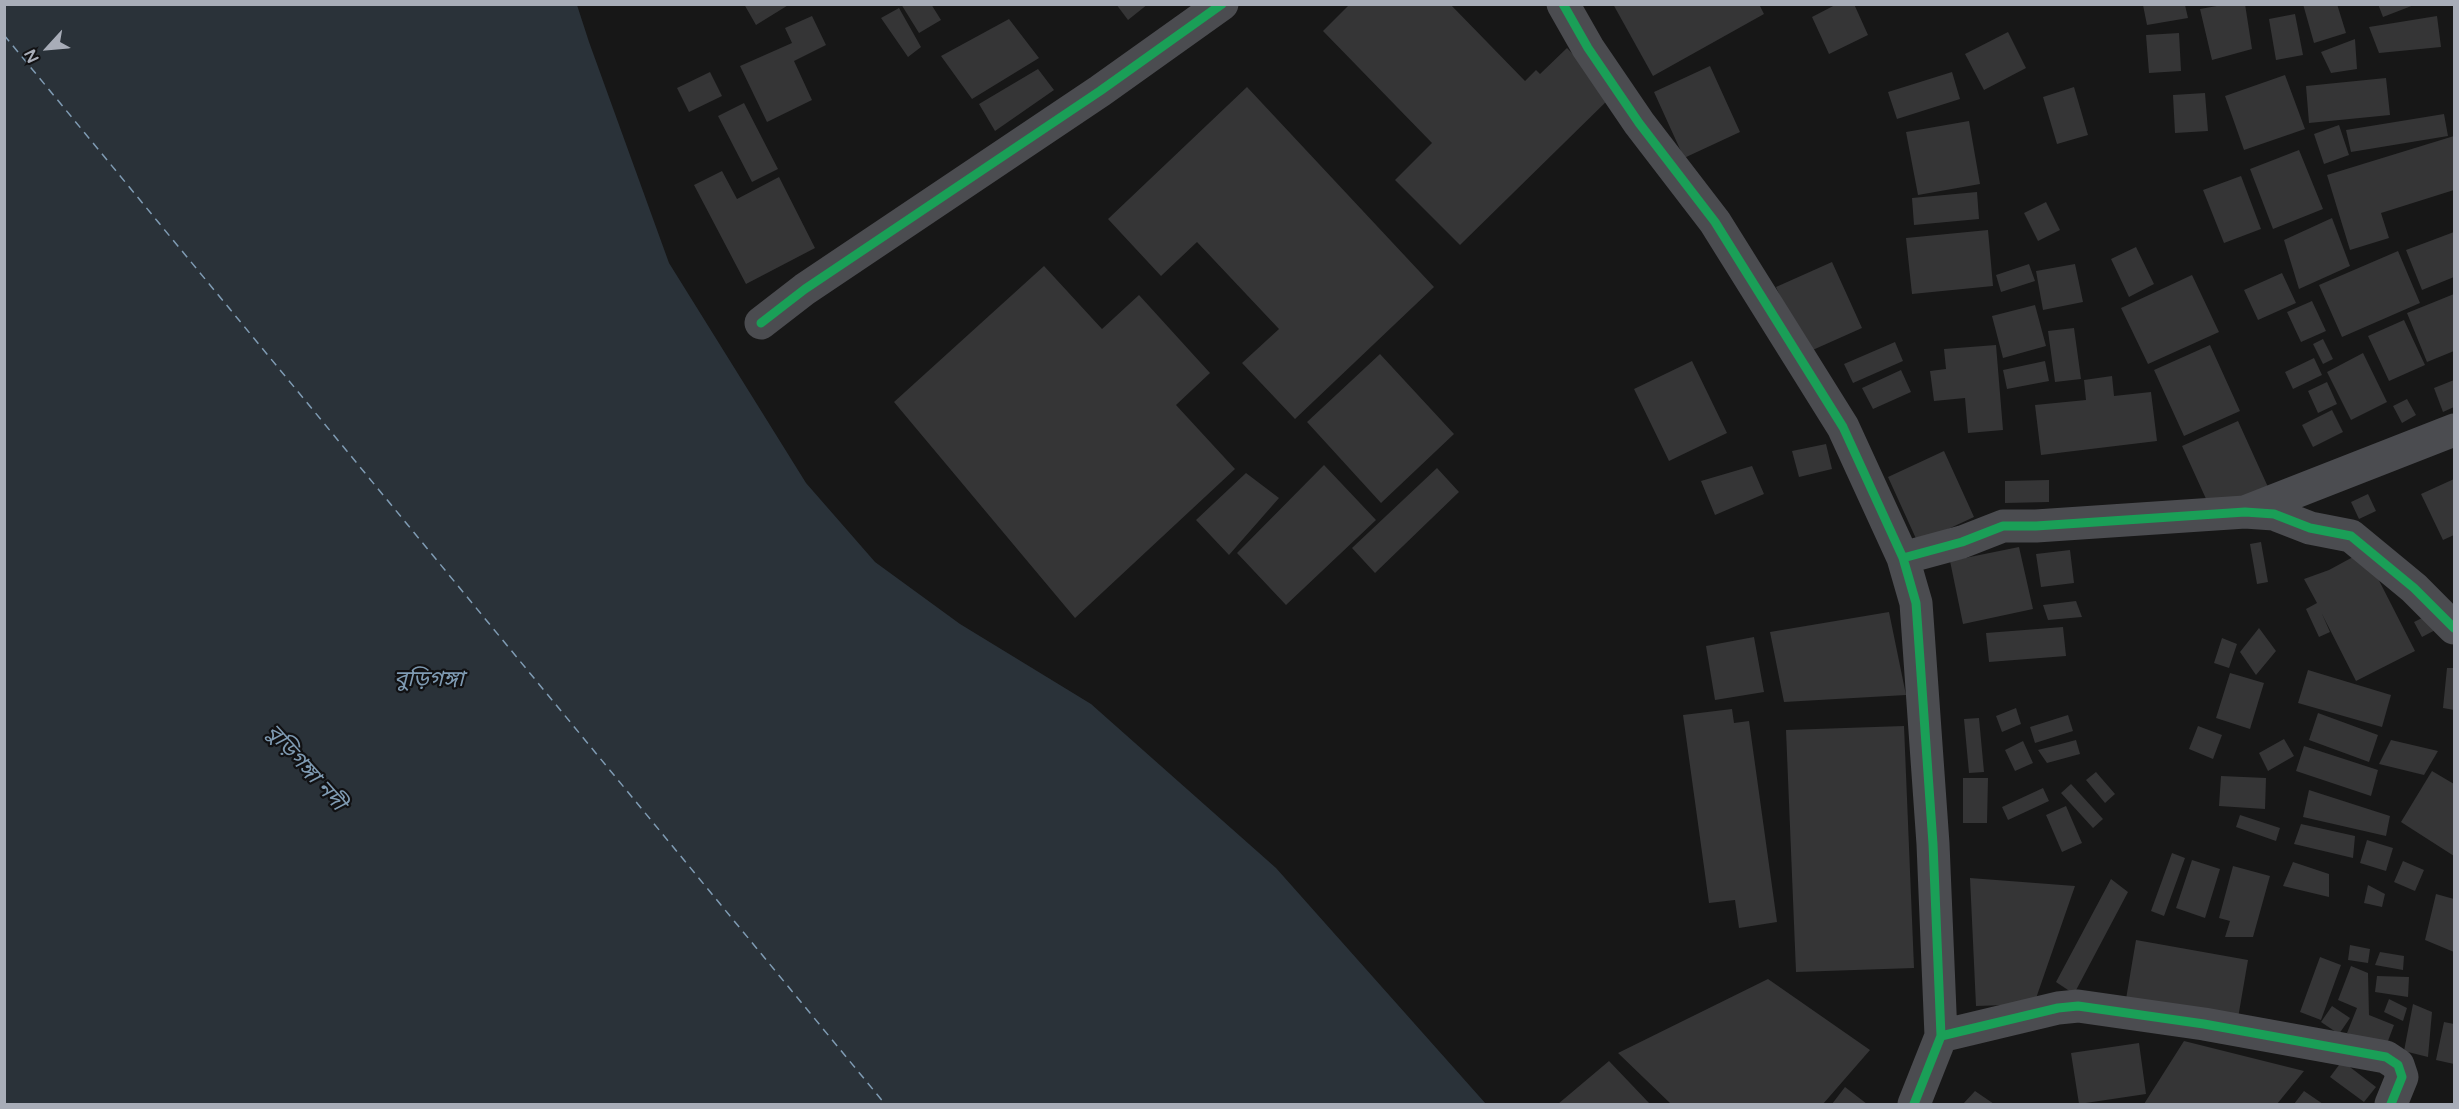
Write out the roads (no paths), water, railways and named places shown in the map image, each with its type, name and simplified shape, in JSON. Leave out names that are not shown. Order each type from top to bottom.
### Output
[{"type":"street","points":[[761,323],[815,282],[1100,91],[1222,4]]},
{"type":"street","points":[[1563,4],[1588,48],[1639,123],[1715,222],[1844,427],[1903,558],[1916,603],[1933,844],[1941,1035],[1914,1104]]},
{"type":"street","points":[[2246,512],[2454,430]]},
{"type":"street","points":[[1903,558],[1962,542],[2003,526],[2036,526],[2246,512],[2274,514],[2310,528],[2351,536],[2414,588],[2454,628]]},
{"type":"street","points":[[1941,1035],[2058,1008],[2078,1006],[2204,1023],[2386,1057],[2398,1065],[2402,1077],[2391,1104]]},
{"type":"water","name":"বুড়িগঙ্গা","points":[[5,4],[577,5],[669,263],[806,483],[875,562],[960,624],[1091,704],[1276,868],[1486,1104],[5,1104]]},
{"type":"water label","name":"বুড়িগঙ্গা নদী","points":[[305,768]]}]
